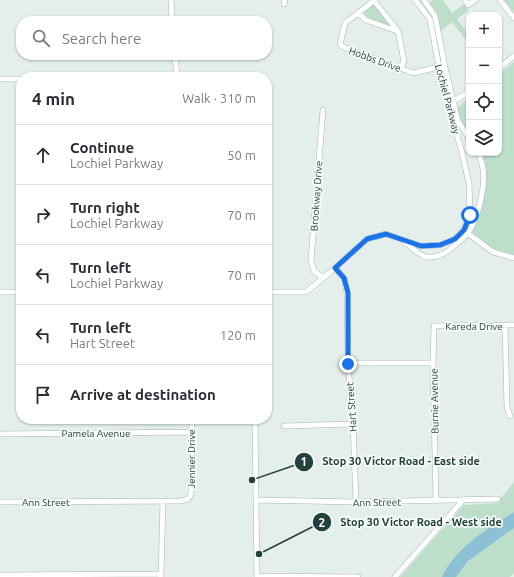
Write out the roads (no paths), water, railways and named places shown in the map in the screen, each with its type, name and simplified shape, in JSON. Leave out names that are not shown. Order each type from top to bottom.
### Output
[{"type":"street","points":[[171,0],[172,16]]},
{"type":"street","name":"Lochiel Parkway","points":[[416,0],[430,19],[439,67],[458,121],[466,133]]},
{"type":"street","name":"Lochiel Parkway","points":[[272,292],[306,292],[367,239],[386,234],[421,246],[440,245],[455,239],[465,232],[470,215],[469,183],[454,125],[435,16],[424,0]]},
{"type":"street","points":[[465,0],[468,4],[474,0]]},
{"type":"street","points":[[500,0],[514,18]]},
{"type":"street","points":[[374,1],[398,31],[404,61],[400,68]]},
{"type":"street","name":"Hobbs Drive","points":[[374,1],[345,23],[340,44],[343,47],[413,73],[445,67]]},
{"type":"street","points":[[358,13],[366,20],[398,31]]},
{"type":"street","points":[[502,66],[514,56]]},
{"type":"street","points":[[175,60],[177,72]]},
{"type":"street","points":[[0,78],[16,79]]},
{"type":"street","points":[[450,101],[466,94]]},
{"type":"street","name":"Brookway Drive","points":[[323,110],[311,260],[314,271],[323,278]]},
{"type":"street","name":"Lochiel Parkway","points":[[402,240],[414,250],[426,257],[438,256],[448,252],[473,224],[480,205],[483,186],[483,168],[480,156]]},
{"type":"street","points":[[465,232],[493,252],[514,258]]},
{"type":"street","name":"Hart Street","points":[[335,268],[344,278],[348,293],[348,364],[353,424],[356,502]]},
{"type":"street","points":[[0,292],[16,292]]},
{"type":"street","name":"Kareda Drive","points":[[434,326],[514,325]]},
{"type":"street","name":"Burnie Avenue","points":[[434,326],[433,363],[436,500]]},
{"type":"street","points":[[505,326],[507,407],[510,416]]},
{"type":"street","points":[[348,364],[433,363]]},
{"type":"street","name":"Jennier Drive","points":[[188,499],[192,494],[192,424]]},
{"type":"street","points":[[255,424],[257,576],[358,577]]},
{"type":"street","points":[[284,426],[353,424]]},
{"type":"street","name":"Pamela Avenue","points":[[0,434],[192,432]]},
{"type":"street","name":"Ann Street","points":[[256,500],[356,502],[498,498]]},
{"type":"street","name":"Ann Street","points":[[0,502],[181,501],[188,499]]},
{"type":"street","points":[[395,577],[464,499]]},
{"type":"street","points":[[0,575],[161,576],[164,501]]},
{"type":"water","points":[[514,512],[514,528],[468,561],[456,577],[442,577],[448,566],[464,548],[483,532]]},
{"type":"place","name":"Stop 30 Victor Road - East side","points":[[252,480]]},
{"type":"place","name":"Stop 30 Victor Road - West side","points":[[259,554]]}]
